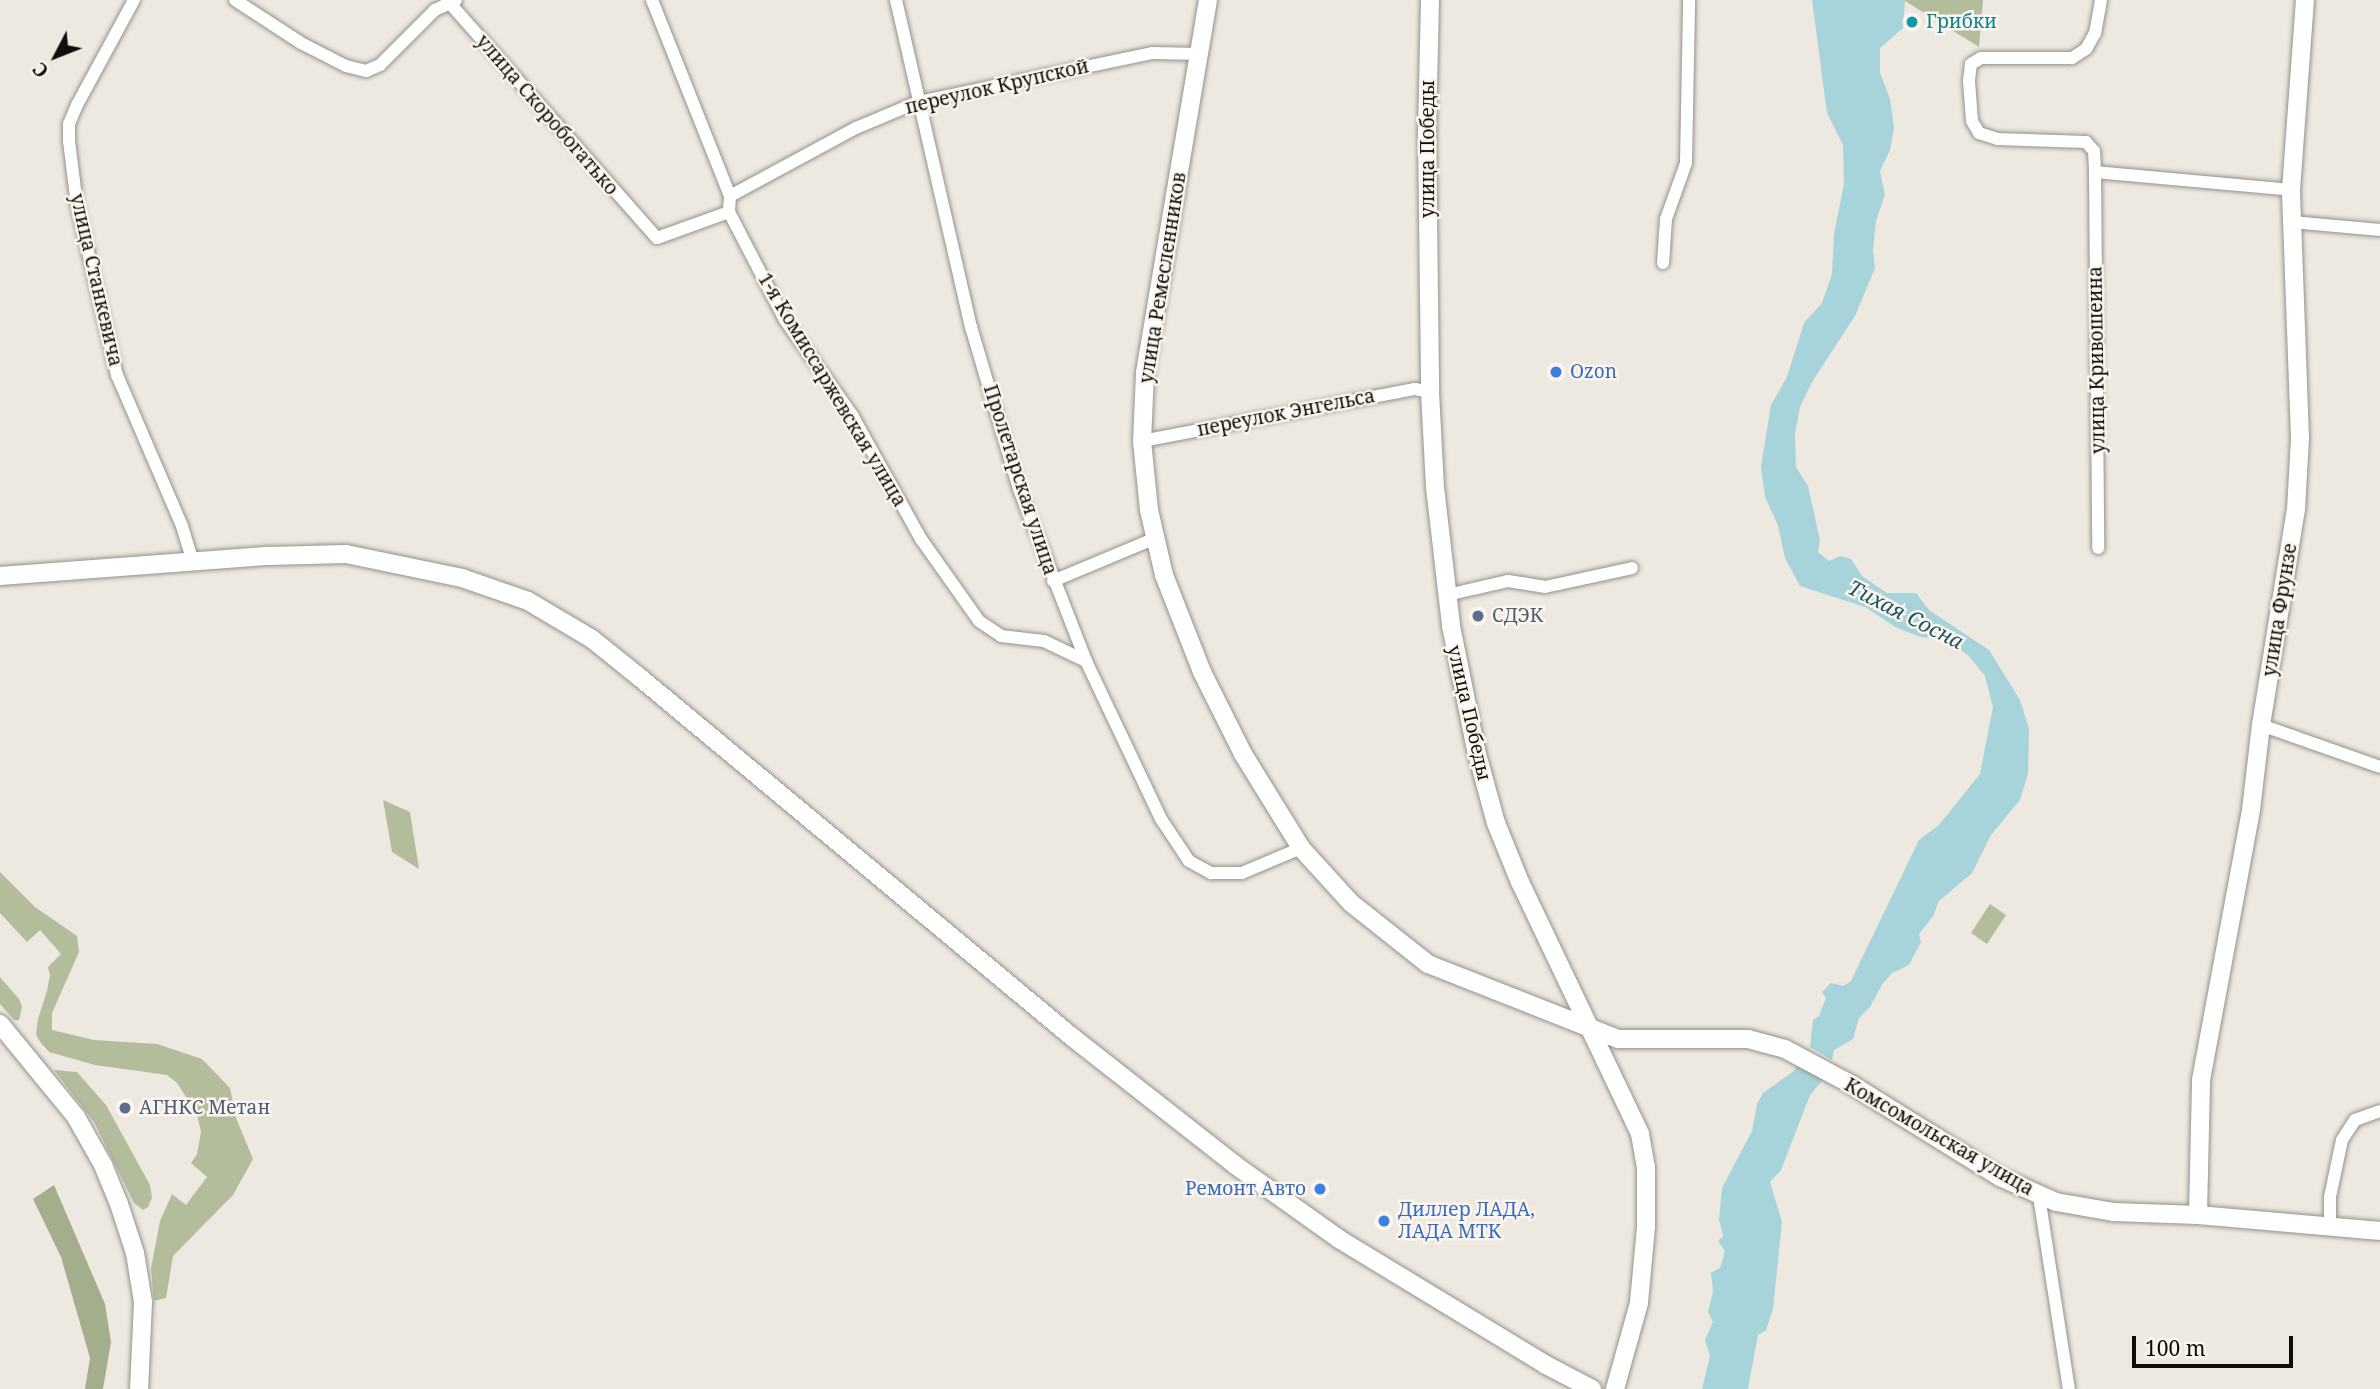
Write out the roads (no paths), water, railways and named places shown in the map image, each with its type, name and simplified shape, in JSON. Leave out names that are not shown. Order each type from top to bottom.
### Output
[{"type":"main road","name":"улица Ремесленников","points":[[1208,0],[1147,360],[1142,440],[1149,510],[1164,575],[1202,673],[1243,754],[1301,848],[1351,903],[1428,964],[1589,1029]]},
{"type":"main road","name":"улица Победы","points":[[1430,0],[1427,132],[1430,392],[1447,595],[1460,680],[1496,823],[1520,883],[1640,1133],[1646,1167],[1646,1227],[1639,1303],[1615,1389]]},
{"type":"main road","name":"улица Фрунзе","points":[[2198,1215],[2201,1080],[2250,810],[2296,510],[2300,438],[2291,190],[2305,0]]},
{"type":"main road","points":[[0,576],[193,561],[346,554],[462,578],[528,601],[592,639],[1072,1037],[1235,1165],[1339,1239],[1546,1365],[1591,1389]]},
{"type":"main road","points":[[0,1024],[76,1117],[103,1165],[119,1203],[135,1253],[143,1302],[139,1389]]},
{"type":"main road","name":"Комсомольская улица","points":[[1589,1029],[1618,1038],[1748,1039],[1785,1049],[1852,1085],[2000,1177],[2039,1196],[2067,1205],[2114,1212],[2198,1215],[2380,1231]]},
{"type":"street","name":"улица Станкевича","points":[[134,0],[77,105],[69,124],[69,141],[77,205],[117,375],[174,505],[193,561]]},
{"type":"street","points":[[235,0],[301,43],[346,66],[366,71],[380,65],[435,10],[452,1]]},
{"type":"street","points":[[652,0],[730,197],[729,212]]},
{"type":"street","name":"Пролетарская улица","points":[[896,0],[971,327],[1019,489],[1086,661],[1161,819],[1189,861],[1211,873],[1242,873],[1301,848]]},
{"type":"street","points":[[1663,263],[1666,219],[1686,163],[1689,0]]},
{"type":"street","name":"улица Кривошеина","points":[[2098,548],[2094,150],[2086,142],[1997,139],[1979,133],[1972,121],[1969,81],[1971,64],[1981,58],[2072,58],[2085,49],[2095,33],[2101,0]]},
{"type":"street","name":"улица Скоробогатько","points":[[452,1],[647,230],[657,238],[729,212]]},
{"type":"street","name":"переулок Крупской","points":[[730,197],[856,128],[918,102],[1153,53],[1200,54]]},
{"type":"street","points":[[2095,172],[2291,190]]},
{"type":"street","name":"1-я Комиссаржевская улица","points":[[729,212],[785,320],[852,415],[922,539],[979,621],[1001,636],[1044,641],[1086,661]]},
{"type":"street","points":[[2292,222],[2380,230]]},
{"type":"street","name":"переулок Энгельса","points":[[1142,440],[1415,389],[1430,392]]},
{"type":"street","points":[[1053,581],[1156,538]]},
{"type":"street","points":[[1447,595],[1508,581],[1545,587],[1632,568]]},
{"type":"street","points":[[2261,725],[2380,766]]},
{"type":"street","points":[[2330,1227],[2330,1197],[2342,1140],[2355,1120],[2380,1111]]},
{"type":"street","points":[[2039,1196],[2069,1389]]},
{"type":"water","name":"Тихая Сосна","points":[[1812,0],[1905,0],[1903,28],[1880,48],[1880,73],[1890,99],[1894,128],[1890,150],[1880,171],[1885,195],[1876,221],[1873,251],[1875,268],[1855,316],[1812,382],[1800,407],[1795,434],[1796,467],[1808,486],[1820,540],[1818,552],[1829,561],[1840,556],[1851,559],[1862,576],[1887,593],[1916,593],[1929,610],[1989,650],[2020,700],[2029,729],[2028,774],[2020,800],[1991,835],[1972,873],[1938,902],[1934,915],[1919,934],[1921,942],[1909,965],[1892,973],[1883,983],[1870,1007],[1859,1018],[1853,1039],[1834,1050],[1832,1060],[1810,1047],[1813,1020],[1819,1016],[1826,998],[1822,992],[1831,983],[1843,986],[1851,981],[1919,840],[1939,825],[1980,774],[1993,707],[1985,676],[1968,655],[1943,639],[1921,637],[1897,628],[1865,607],[1800,586],[1785,558],[1778,525],[1765,497],[1761,467],[1771,405],[1787,377],[1804,323],[1822,303],[1832,274],[1834,234],[1844,184],[1843,145],[1827,113]]},
{"type":"water","points":[[1800,1058],[1828,1074],[1810,1095],[1781,1170],[1770,1182],[1782,1222],[1773,1309],[1766,1330],[1758,1335],[1748,1389],[1702,1389],[1710,1356],[1705,1340],[1713,1322],[1708,1312],[1713,1292],[1711,1273],[1720,1268],[1725,1251],[1718,1241],[1723,1236],[1719,1219],[1722,1188],[1752,1131],[1757,1104],[1763,1093],[1794,1071]]},
{"type":"place","name":"Грибки","points":[[1912,22]]},
{"type":"place","name":"Ozon","points":[[1556,372]]},
{"type":"place","name":"СДЭК","points":[[1478,616]]},
{"type":"place","name":"АГНКС Метан","points":[[125,1108]]},
{"type":"place","name":"Ремонт Авто","points":[[1320,1189]]},
{"type":"place","name":"Диллер ЛАДА, ЛАДА МТК","points":[[1384,1221]]}]
